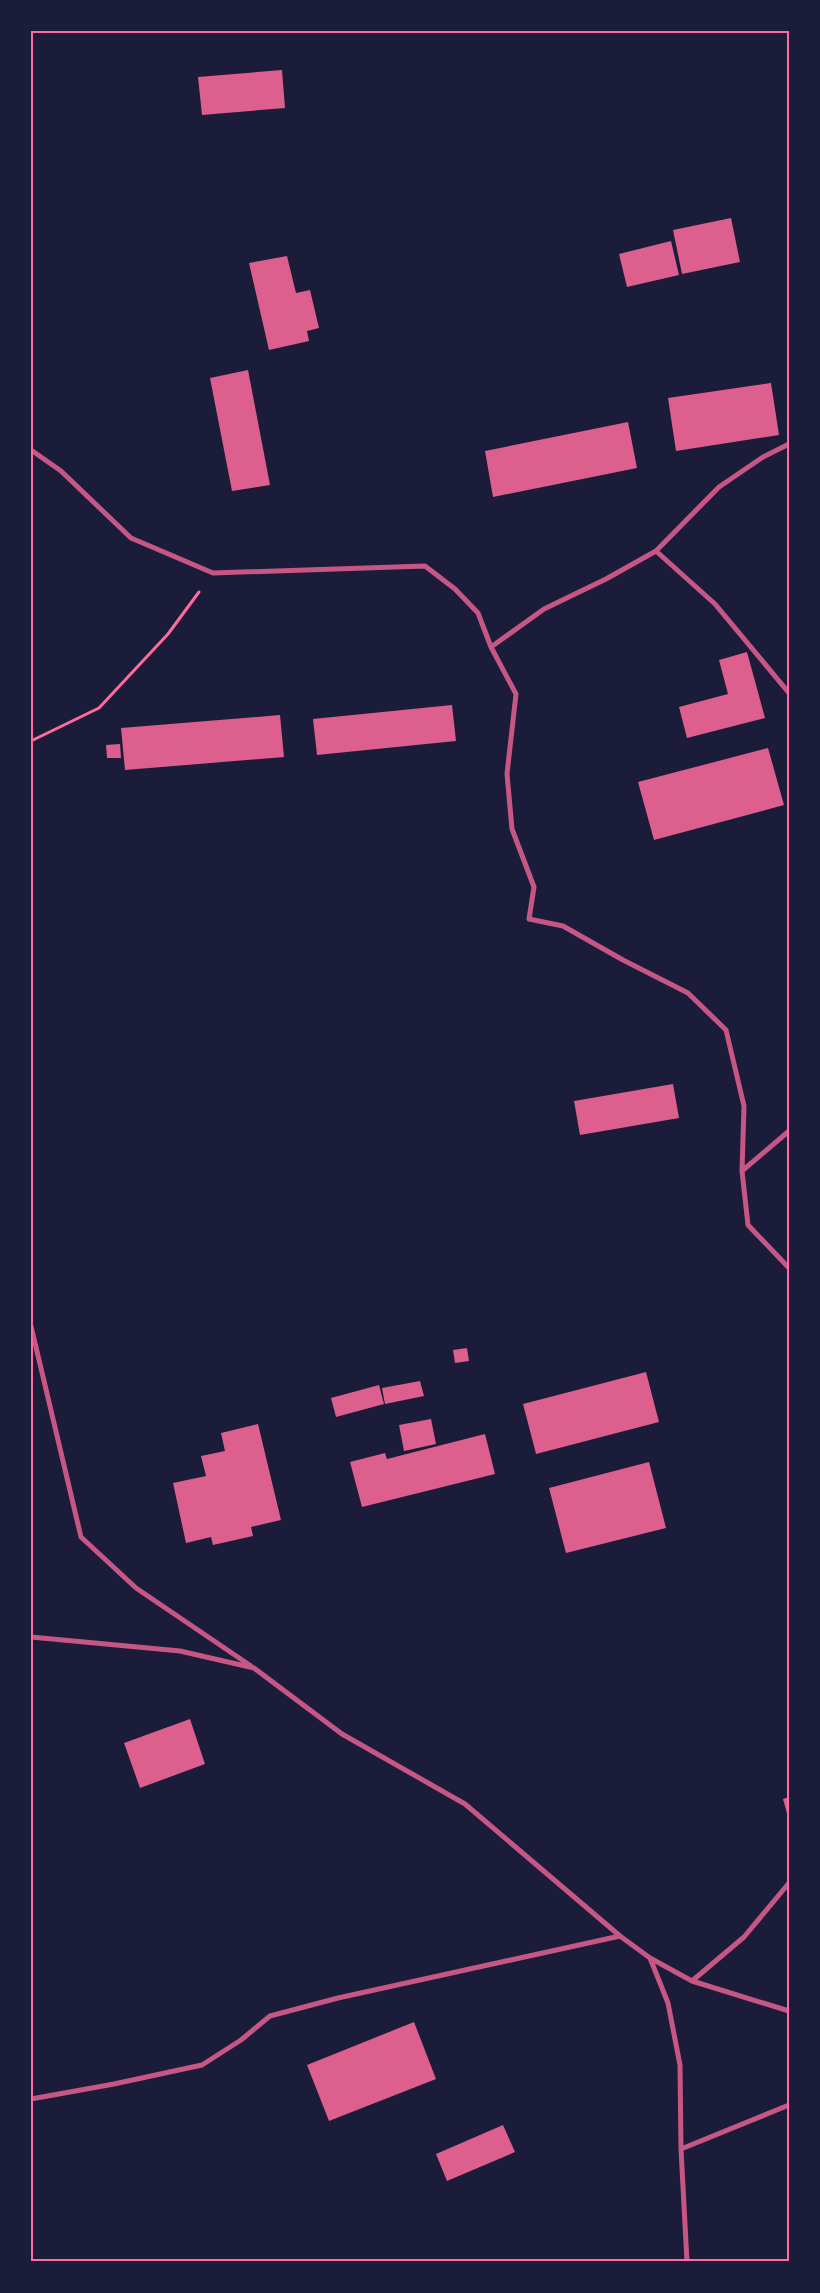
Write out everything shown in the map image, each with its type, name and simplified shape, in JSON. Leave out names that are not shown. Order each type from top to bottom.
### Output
[{"type":"street","points":[[491,647],[544,609],[606,579],[656,551],[719,487],[763,457],[789,444]]},
{"type":"street","points":[[31,450],[61,471],[131,538],[213,573],[425,566],[456,589],[478,613],[491,647],[516,694],[508,774],[512,829],[534,887],[529,920],[563,926],[623,960],[688,992],[726,1030],[744,1106],[742,1172],[748,1225],[789,1268]]},
{"type":"street","points":[[656,551],[715,604],[789,692]]},
{"type":"street","points":[[742,1172],[789,1131]]},
{"type":"street","points":[[31,1326],[81,1537],[136,1588],[254,1668],[342,1734],[465,1804],[620,1936],[650,1958],[692,1981],[789,2011]]},
{"type":"street","points":[[31,1637],[180,1651],[254,1668]]},
{"type":"street","points":[[692,1981],[744,1937],[789,1883]]},
{"type":"street","points":[[31,2099],[202,2065],[241,2040],[270,2016],[338,1998],[620,1936]]},
{"type":"street","points":[[650,1958],[668,2003],[680,2065],[687,2262]]},
{"type":"street","points":[[682,2149],[789,2105]]},
{"type":"path","points":[[31,741],[99,708],[168,634],[213,573]]},
{"type":"building","points":[[282,70],[285,108],[202,115],[198,77]]},
{"type":"building","points":[[731,218],[740,262],[682,274],[673,230]]},
{"type":"building","points":[[671,241],[679,275],[627,287],[619,254]]},
{"type":"building","points":[[287,256],[296,293],[310,290],[319,328],[307,331],[309,341],[269,350],[249,263]]},
{"type":"building","points":[[248,370],[270,485],[232,491],[210,378]]},
{"type":"building","points":[[771,383],[779,435],[676,451],[668,398]]},
{"type":"building","points":[[628,422],[637,468],[493,497],[485,451]]},
{"type":"building","points":[[747,652],[765,718],[687,738],[679,707],[728,694],[719,660]]},
{"type":"building","points":[[452,705],[456,741],[317,755],[313,719]]},
{"type":"building","points":[[280,715],[284,757],[125,770],[121,728]]},
{"type":"building","points":[[120,744],[121,758],[107,758],[106,745]]},
{"type":"building","points":[[768,748],[784,805],[654,840],[638,782]]},
{"type":"building","points":[[673,1084],[679,1118],[580,1135],[574,1101]]},
{"type":"building","points":[[467,1348],[469,1361],[455,1363],[453,1350]]},
{"type":"building","points":[[646,1372],[659,1422],[536,1454],[523,1404]]},
{"type":"building","points":[[420,1381],[424,1396],[385,1404],[382,1388]]},
{"type":"building","points":[[379,1385],[384,1404],[336,1417],[331,1398]]},
{"type":"building","points":[[431,1419],[436,1444],[404,1451],[399,1425]]},
{"type":"building","points":[[258,1424],[281,1520],[251,1527],[253,1536],[213,1545],[211,1537],[186,1543],[173,1483],[206,1476],[201,1456],[225,1451],[221,1433]]},
{"type":"building","points":[[485,1434],[495,1474],[362,1507],[350,1462],[385,1453],[387,1459]]},
{"type":"building","points":[[649,1462],[666,1528],[566,1553],[549,1488]]},
{"type":"building","points":[[190,1719],[205,1764],[140,1788],[124,1743]]},
{"type":"building","points":[[789,1797],[789,1817],[788,1817],[783,1799]]},
{"type":"building","points":[[414,2022],[436,2079],[329,2121],[307,2065]]},
{"type":"building","points":[[503,2125],[515,2152],[447,2181],[436,2154]]}]
